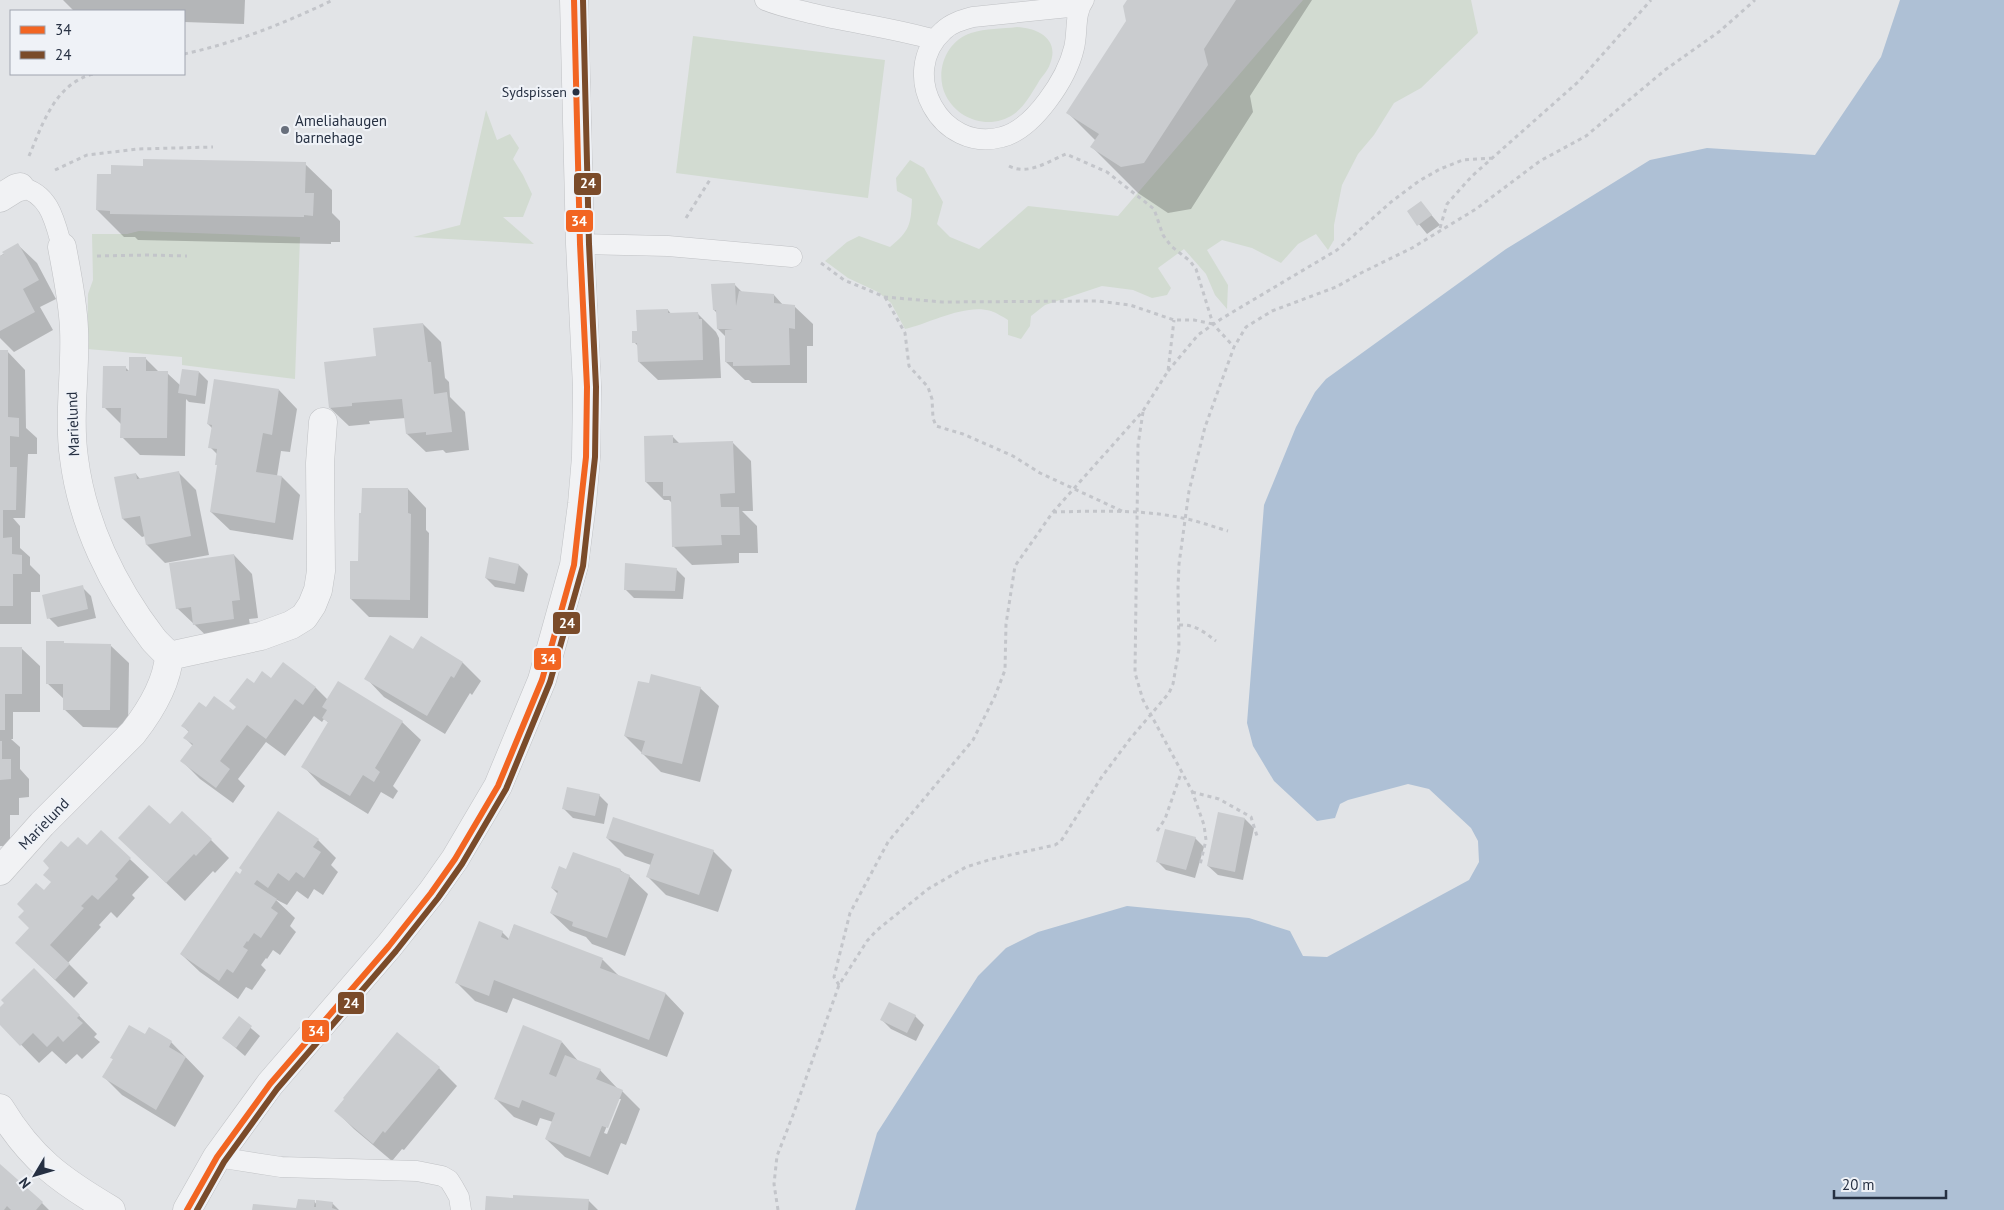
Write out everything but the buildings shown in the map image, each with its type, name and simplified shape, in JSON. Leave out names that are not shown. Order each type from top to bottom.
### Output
[{"type":"street","points":[[187,1210],[218,1157],[270,1084],[389,946],[455,859],[498,786],[522,731],[550,655],[574,565],[586,457],[587,387],[580,244],[574,0]]},
{"type":"street","name":"Marielund","points":[[0,871],[42,824],[133,733],[146,717],[166,675],[169,656],[154,640],[120,590],[90,525],[78,484],[73,456],[72,424],[74,328],[63,253]]},
{"type":"street","points":[[169,656],[261,636],[291,626],[304,616],[312,605],[318,590],[322,553],[320,463],[323,422]]},
{"type":"street","points":[[0,1108],[24,1142],[46,1166],[78,1190],[111,1210]]},
{"type":"lane","points":[[765,0],[776,5],[822,16],[903,30],[935,40]]},
{"type":"lane","points":[[1081,3],[1074,47],[1066,70],[1032,120],[1018,131],[988,140],[965,136],[944,123],[935,112],[925,89],[924,76],[926,59],[935,40],[943,31],[958,21],[973,17],[1081,3]]},
{"type":"lane","name":"Marielund","points":[[10,192],[30,189],[41,196],[50,210],[63,253]]},
{"type":"lane","points":[[580,244],[668,246],[792,257]]},
{"type":"lane","points":[[218,1157],[281,1167],[417,1171],[442,1176],[449,1180],[454,1188],[459,1197],[461,1210]]},
{"type":"path","points":[[185,54],[236,40],[333,0]]},
{"type":"path","points":[[1440,229],[1448,204],[1472,176],[1578,82],[1651,0]]},
{"type":"path","points":[[778,1210],[774,1184],[777,1156],[839,985],[867,941],[876,931],[928,889],[966,867],[1055,845],[1061,841],[1101,778],[1130,739],[1169,693],[1176,675],[1180,649],[1179,564],[1189,490],[1205,427],[1234,346],[1246,327],[1272,311],[1336,288],[1361,273],[1412,248],[1440,229],[1476,209],[1540,160],[1586,136],[1665,70],[1720,31],[1755,0]]},
{"type":"path","points":[[10,192],[51,106],[68,86],[91,75]]},
{"type":"path","points":[[87,155],[138,148],[213,147]]},
{"type":"path","points":[[1066,154],[1107,172],[1154,209],[1163,235],[1171,246],[1190,261],[1196,269],[1213,324],[1234,346]]},
{"type":"path","points":[[839,985],[834,977],[850,913],[884,849],[973,740],[995,696],[1006,670],[1006,624],[1015,566],[1053,512],[1144,411],[1168,371],[1198,335],[1213,324],[1337,250],[1391,202],[1419,181],[1440,169],[1463,160],[1492,158]]},
{"type":"path","points":[[668,246],[712,178]]},
{"type":"path","points":[[63,253],[187,256]]},
{"type":"path","points":[[792,257],[810,257],[826,265],[844,280],[885,297],[942,302],[1098,301],[1130,305],[1174,320],[1194,320],[1213,324]]},
{"type":"path","points":[[885,297],[905,333],[909,366],[928,388],[932,398],[933,418],[936,426],[963,434],[1005,453],[1040,473],[1124,512]]},
{"type":"path","points":[[1168,371],[1174,320]]},
{"type":"path","points":[[1144,411],[1138,445],[1135,673],[1143,700],[1192,791],[1204,824],[1206,840],[1200,865]]},
{"type":"path","points":[[1053,512],[1138,512],[1186,519],[1228,531]]},
{"type":"path","points":[[1179,625],[1186,624],[1200,629],[1216,641]]},
{"type":"path","points":[[1157,831],[1165,819],[1182,772]]},
{"type":"path","points":[[1192,791],[1219,799],[1251,817],[1257,836]]},
{"type":"shaded area","points":[[1303,0],[1471,0],[1478,33],[1421,88],[1394,103],[1374,135],[1358,154],[1342,185],[1334,225],[1334,240],[1328,250],[1316,234],[1298,244],[1281,263],[1252,248],[1222,240],[1207,250],[1228,285],[1227,309],[1215,295],[1206,274],[1184,249],[1158,268],[1171,288],[1167,295],[1152,298],[1133,290],[1102,286],[1045,305],[1031,316],[1030,326],[1021,339],[1008,335],[1008,320],[993,312],[981,309],[959,312],[905,329],[891,303],[878,292],[848,278],[825,261],[847,242],[859,236],[890,247],[902,236],[910,221],[912,199],[897,191],[896,178],[910,160],[924,168],[943,202],[937,224],[950,237],[979,249],[1028,206],[1118,216]]},
{"type":"shaded area","points":[[1017,27],[1032,30],[1045,36],[1052,48],[1048,69],[1025,104],[1014,114],[1005,119],[986,122],[967,117],[952,105],[943,87],[942,68],[949,50],[962,37],[971,33],[988,29]]},
{"type":"shaded area","points":[[693,36],[885,60],[868,198],[676,173]]},
{"type":"shaded area","points":[[486,110],[497,140],[510,134],[519,148],[513,159],[532,194],[523,217],[503,217],[534,244],[413,237],[460,225]]},
{"type":"shaded area","points":[[139,231],[300,237],[295,379],[182,365],[182,357],[87,349],[88,294],[93,280],[92,234],[127,234]]},
{"type":"water","points":[[1900,0],[2004,0],[2004,1210],[855,1210],[877,1133],[978,976],[1006,948],[1038,932],[1127,906],[1249,918],[1290,931],[1303,956],[1327,957],[1469,880],[1479,862],[1478,841],[1471,828],[1429,789],[1408,784],[1348,800],[1340,804],[1335,818],[1317,821],[1274,781],[1253,746],[1247,723],[1264,505],[1296,427],[1315,392],[1326,379],[1506,249],[1650,160],[1707,148],[1815,155],[1881,57]]},
{"type":"transit line","name":"34","points":[[187,1210],[217,1157],[270,1084],[389,946],[455,859],[498,786],[542,680],[574,565],[586,457],[587,387],[580,244],[574,0]]},
{"type":"transit line","name":"24","points":[[197,1210],[224,1162],[277,1089],[396,951],[462,864],[506,789],[550,682],[583,566],[595,457],[596,387],[589,244],[583,0]]},
{"type":"place","name":"Sydspissen","points":[[576,92]]},
{"type":"place","name":"Ameliahaugen barnehage","points":[[285,130]]}]
